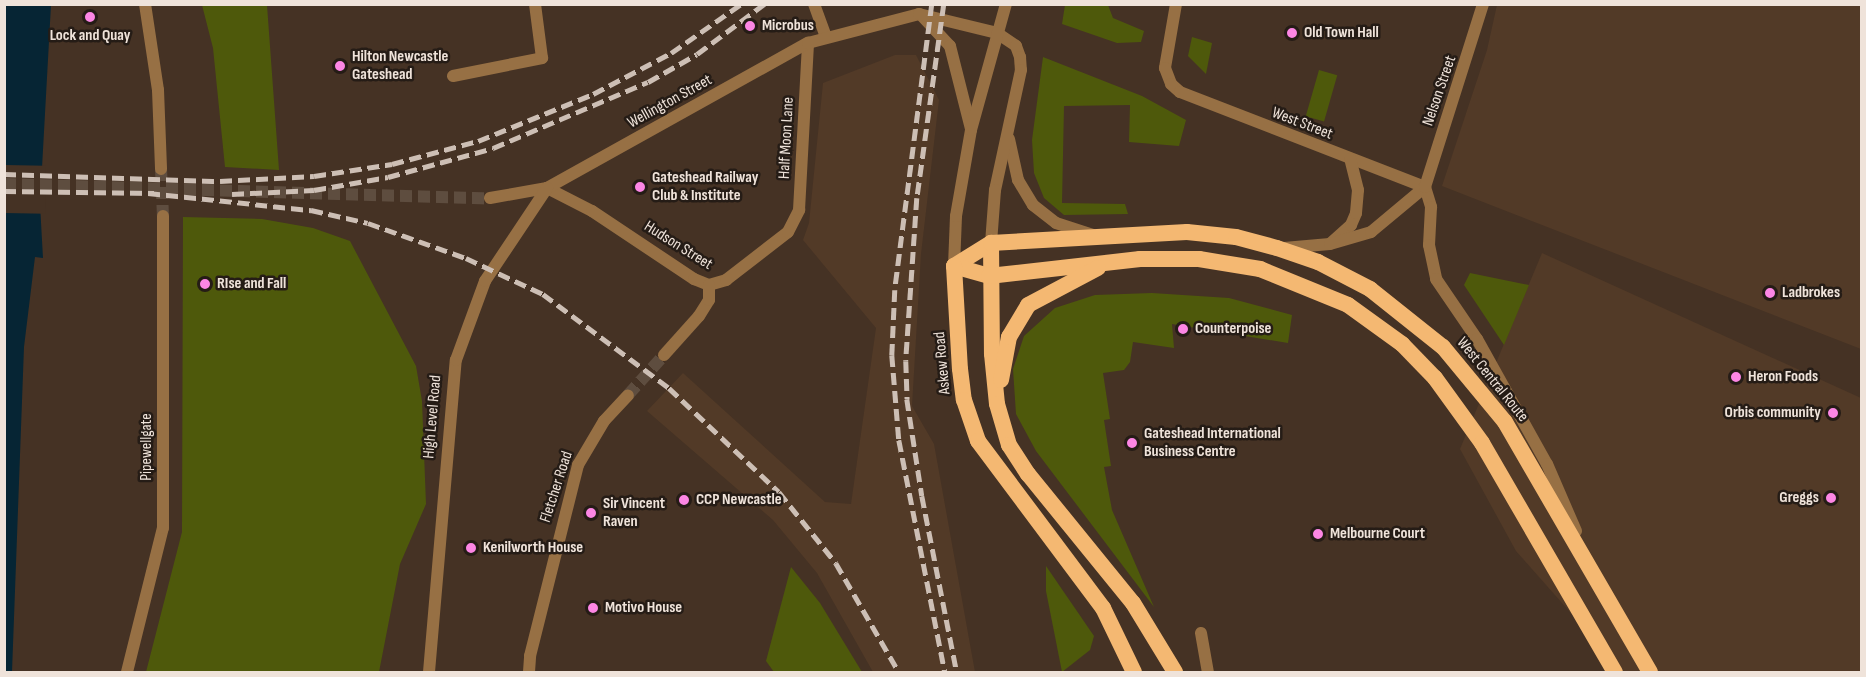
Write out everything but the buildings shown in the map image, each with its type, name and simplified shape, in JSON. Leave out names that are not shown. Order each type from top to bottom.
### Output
[{"type":"highway","name":"West Central Route","points":[[954,266],[991,243],[1187,232],[1236,237],[1277,248],[1318,262],[1370,289],[1443,347],[1505,422],[1650,672]]},
{"type":"highway","points":[[991,243],[989,276],[997,404],[1002,428],[1017,460],[1133,603],[1174,672]]},
{"type":"highway","points":[[954,266],[989,276],[1107,263],[1199,259],[1260,269],[1348,305],[1402,344],[1435,378],[1482,443],[1615,672]]},
{"type":"highway","points":[[997,404],[1004,356],[1017,319],[1045,293],[1107,263]]},
{"type":"highway","name":"Askew Road","points":[[954,266],[961,380],[978,441],[1103,608],[1134,672]]},
{"type":"street","points":[[145,4],[158,90],[161,169]]},
{"type":"street","points":[[453,76],[542,58],[535,4]]},
{"type":"street","points":[[814,4],[826,37]]},
{"type":"street","name":"Askew Road","points":[[954,266],[956,216],[971,130],[1006,4]]},
{"type":"street","name":"West Street","points":[[1176,4],[1165,60],[1171,84],[1186,96],[1425,187]]},
{"type":"street","name":"Nelson Street","points":[[1425,187],[1483,4]]},
{"type":"street","points":[[919,9],[997,33],[1017,46],[1021,70],[995,189],[991,243]]},
{"type":"street","points":[[919,9],[950,46],[971,130]]},
{"type":"street","name":"Wellington Street","points":[[547,188],[808,43],[919,9]]},
{"type":"street","name":"Half Moon Lane","points":[[788,232],[799,210],[808,43]]},
{"type":"street","points":[[1008,135],[1018,180],[1033,205],[1056,223],[1093,236]]},
{"type":"street","points":[[1330,244],[1347,230],[1356,213],[1358,190],[1350,159]]},
{"type":"street","points":[[1277,248],[1330,244],[1371,232],[1425,187],[1431,207],[1429,251],[1436,279],[1477,339],[1547,464],[1597,582]]},
{"type":"street","points":[[490,198],[547,188]]},
{"type":"street","name":"Hudson Street","points":[[547,188],[592,211],[709,285],[726,280],[788,232]]},
{"type":"street","name":"High Level Road","points":[[429,672],[456,360],[485,281],[547,188]]},
{"type":"street","name":"Pipewellgate","points":[[127,672],[164,528],[163,216]]},
{"type":"street","points":[[664,355],[699,316],[709,300],[709,285]]},
{"type":"street","name":"Fletcher Road","points":[[529,672],[530,656],[578,465],[604,421],[628,395]]},
{"type":"street","points":[[1202,633],[1208,672]]},
{"type":"shaded area","points":[[1497,5],[1861,5],[1861,349],[1442,186],[1487,50]]},
{"type":"shaded area","points":[[895,55],[916,55],[939,100],[921,254],[912,406],[934,444],[975,672],[873,672],[817,573],[773,520],[647,411],[683,373],[825,502],[851,504],[876,328],[803,240],[809,223],[823,83]]},
{"type":"shaded area","points":[[1542,253],[1861,398],[1861,672],[1623,672],[1516,551],[1460,449]]},
{"type":"green space","points":[[202,5],[267,5],[279,170],[225,167],[213,48]]},
{"type":"green space","points":[[1065,5],[1108,5],[1113,18],[1144,31],[1141,42],[1117,43],[1062,24]]},
{"type":"green space","points":[[1192,37],[1212,43],[1206,74],[1188,56]]},
{"type":"green space","points":[[1043,57],[1142,96],[1186,120],[1179,146],[1129,142],[1130,105],[1064,106],[1062,203],[1125,204],[1128,214],[1064,215],[1044,198],[1034,173],[1032,140]]},
{"type":"green space","points":[[1319,70],[1337,75],[1324,121],[1306,116]]},
{"type":"green space","points":[[183,217],[262,219],[313,228],[350,241],[416,366],[422,401],[426,504],[400,564],[379,672],[146,672],[182,532]]},
{"type":"green space","points":[[1470,273],[1529,285],[1504,345],[1464,285]]},
{"type":"green space","points":[[1152,293],[1229,298],[1292,315],[1288,343],[1172,324],[1174,348],[1133,342],[1130,362],[1124,370],[1103,373],[1110,419],[1104,420],[1111,466],[1104,467],[1112,510],[1154,607],[1036,451],[1016,414],[1013,369],[1024,336],[1055,308],[1095,295]]},
{"type":"green space","points":[[1046,566],[1094,636],[1090,650],[1062,672],[1046,591]]},
{"type":"green space","points":[[791,567],[820,603],[862,672],[774,672],[766,661]]},
{"type":"water","points":[[4,5],[51,5],[40,204],[43,258],[35,257],[24,347],[12,672],[4,672]]},
{"type":"pier","points":[[5,165],[46,166],[45,214],[4,213]]},
{"type":"tunnel","points":[[161,169],[163,216]]},
{"type":"tunnel","points":[[4,184],[490,198]]},
{"type":"tunnel","points":[[628,395],[664,355]]},
{"type":"railway","points":[[4,174],[220,181],[314,176],[392,164],[478,141],[593,94],[671,53],[741,4]]},
{"type":"railway","points":[[232,194],[314,190],[388,177],[493,148],[648,82],[697,54],[764,4]]},
{"type":"railway","points":[[932,4],[895,290],[892,355],[899,440],[945,672]]},
{"type":"railway","points":[[944,4],[917,198],[906,361],[907,399],[922,496],[957,672]]},
{"type":"railway","points":[[4,191],[154,193]]},
{"type":"railway","points":[[148,193],[311,210],[368,223],[466,258],[543,294],[669,388],[779,492],[836,563],[899,672]]},
{"type":"place","name":"Lock and Quay","points":[[90,17]]},
{"type":"place","name":"Microbus","points":[[750,26]]},
{"type":"place","name":"Old Town Hall","points":[[1292,33]]},
{"type":"place","name":"Hilton Newcastle Gateshead","points":[[340,66]]},
{"type":"place","name":"Gateshead Railway Club & Institute","points":[[640,187]]},
{"type":"place","name":"RIse and Fall","points":[[205,284]]},
{"type":"place","name":"Ladbrokes","points":[[1770,293]]},
{"type":"place","name":"Counterpoise","points":[[1183,329]]},
{"type":"place","name":"Heron Foods","points":[[1736,377]]},
{"type":"place","name":"Orbis community","points":[[1833,413]]},
{"type":"place","name":"Gateshead International Business Centre","points":[[1132,443]]},
{"type":"place","name":"Greggs","points":[[1831,498]]},
{"type":"place","name":"CCP Newcastle","points":[[684,500]]},
{"type":"place","name":"Sir Vincent Raven","points":[[591,513]]},
{"type":"place","name":"Melbourne Court","points":[[1318,534]]},
{"type":"place","name":"Kenilworth House","points":[[471,548]]},
{"type":"place","name":"Motivo House","points":[[593,608]]}]
